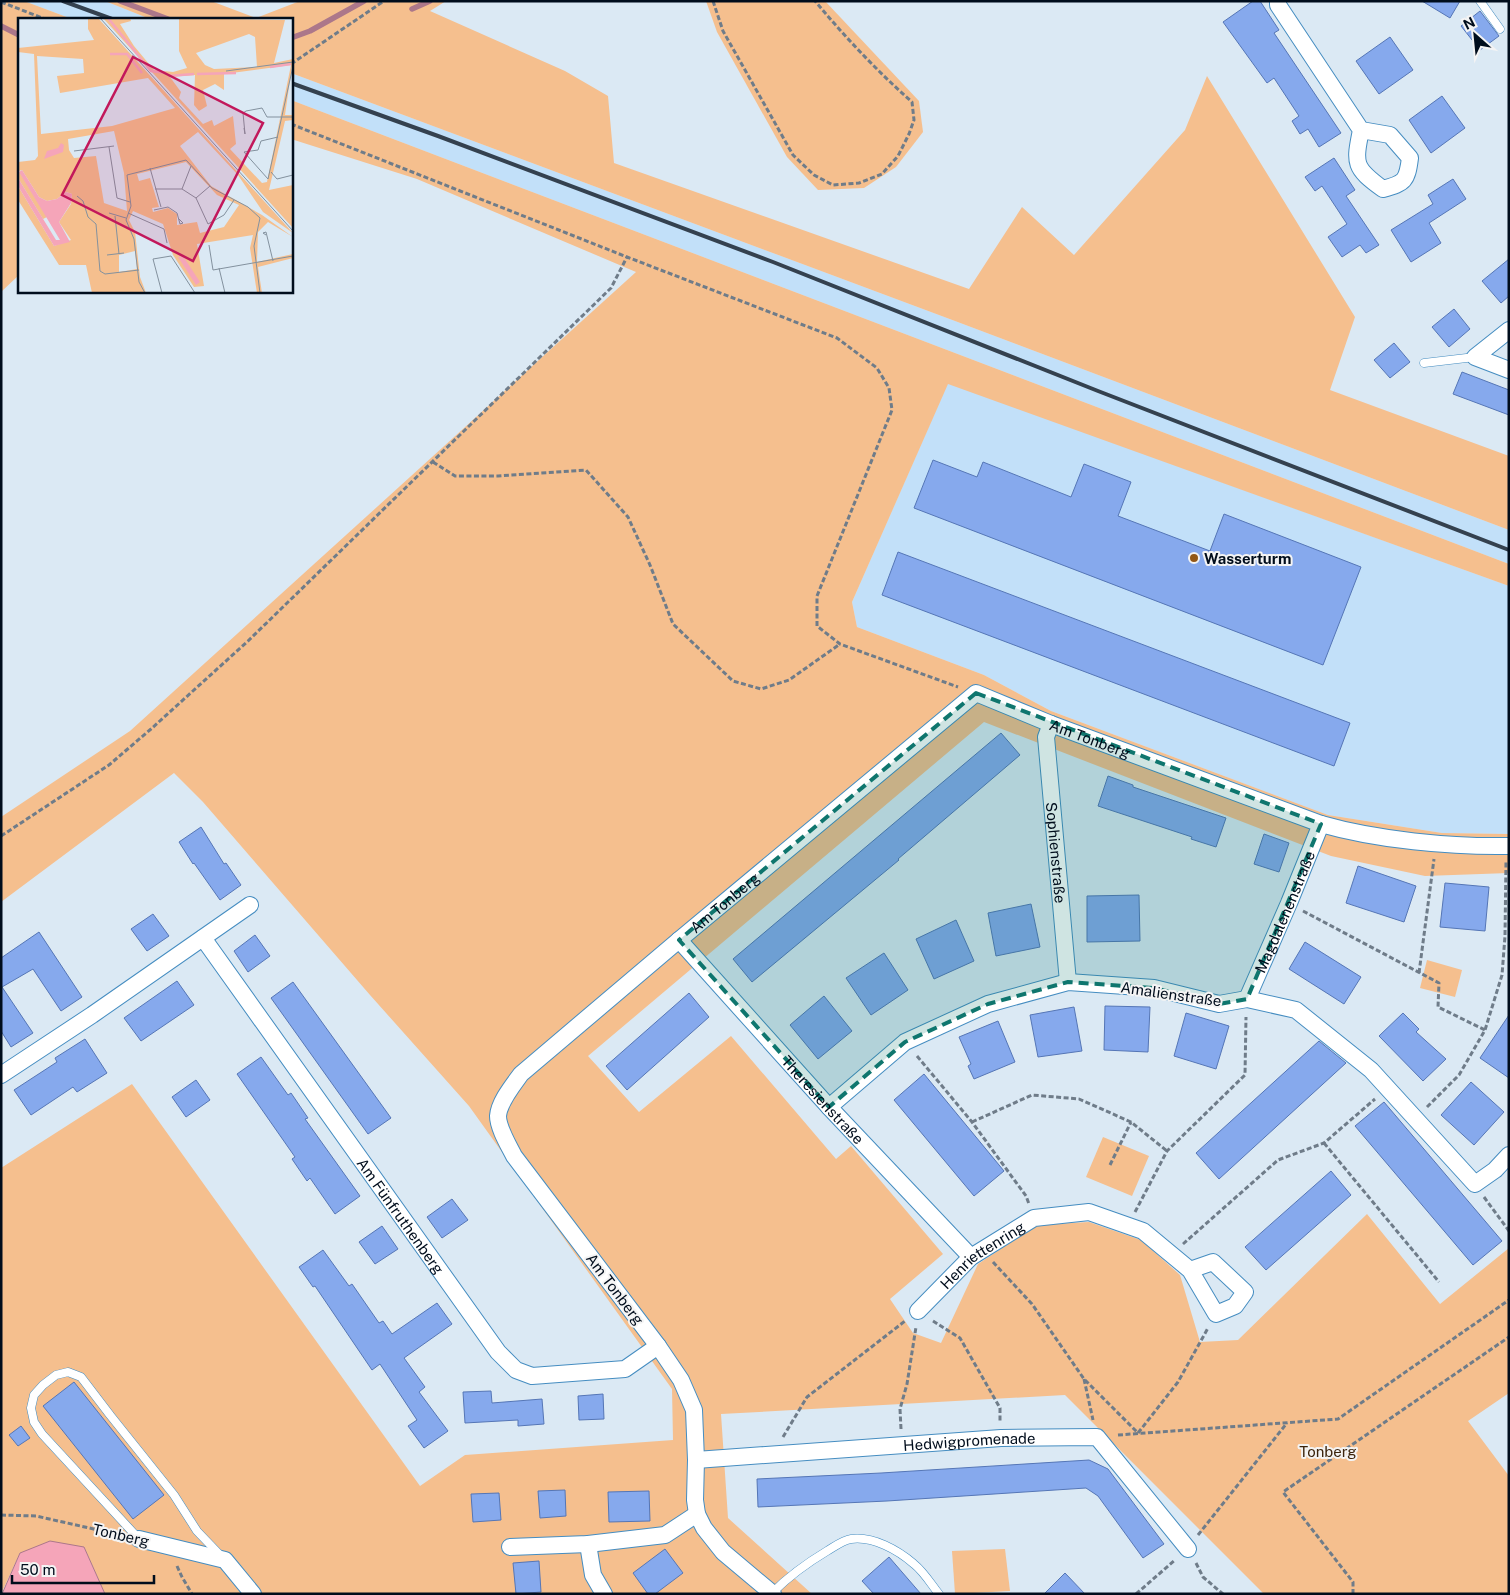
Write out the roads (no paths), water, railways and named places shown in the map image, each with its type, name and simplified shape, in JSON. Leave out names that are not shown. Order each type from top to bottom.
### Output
[{"type":"street","points":[[1278,1],[1278,5],[1361,130]]},
{"type":"street","points":[[1475,357],[1509,330]]},
{"type":"street","points":[[1475,357],[1509,370]]},
{"type":"street","name":"Am Tonberg","points":[[772,1593],[723,1552],[704,1528],[697,1514],[695,1500],[694,1410],[681,1380],[658,1346],[514,1156],[504,1136],[498,1116],[506,1094],[521,1074],[976,693],[1051,724],[1321,824],[1347,831],[1436,843],[1508,846]]},
{"type":"street","name":"Sophienstraße","points":[[1051,724],[1046,737],[1068,982]]},
{"type":"street","name":"Magdalenenstraße","points":[[1247,999],[1321,824]]},
{"type":"street","points":[[1,1075],[92,1015],[250,905]]},
{"type":"street","name":"Am Fünfruthenberg","points":[[203,938],[498,1352],[516,1370],[532,1376],[625,1369],[658,1346]]},
{"type":"street","name":"Theresienstraße","points":[[679,940],[829,1107],[977,1253]]},
{"type":"street","name":"Amalienstraße","points":[[829,1107],[905,1042],[988,1004],[1068,982],[1154,988],[1219,1004],[1247,999],[1296,1010],[1371,1070],[1475,1184],[1495,1170],[1509,1156]]},
{"type":"street","name":"Henriettenring","points":[[918,1311],[977,1253],[1034,1218],[1089,1212],[1143,1231],[1190,1270],[1216,1314],[1234,1306],[1246,1292],[1212,1262],[1190,1270]]},
{"type":"street","name":"Hedwigpromenade","points":[[696,1460],[1001,1438],[1097,1437],[1188,1549]]},
{"type":"street","points":[[510,1547],[588,1544],[665,1535],[697,1514]]},
{"type":"street","name":"Tonberg","points":[[139,1539],[225,1560]]},
{"type":"street","points":[[588,1544],[592,1575],[604,1594]]},
{"type":"street","points":[[225,1560],[253,1594]]},
{"type":"lane","points":[[1480,1],[1500,29]]},
{"type":"lane","points":[[1424,363],[1475,357]]},
{"type":"lane","points":[[139,1539],[42,1434],[34,1422],[30,1408],[34,1395],[56,1375],[68,1372],[81,1377],[174,1495],[197,1531],[225,1560]]},
{"type":"lane","points":[[772,1593],[788,1577],[806,1564],[838,1544],[849,1539],[856,1539],[885,1545],[914,1564],[938,1594]]},
{"type":"waterway","points":[[120,1],[165,18]]},
{"type":"waterway","points":[[292,38],[310,31],[364,1]]},
{"type":"waterway","points":[[412,9],[430,1]]},
{"type":"waterway","points":[[1,26],[18,34]]},
{"type":"railway","points":[[63,1],[109,18]]},
{"type":"railway","points":[[292,83],[773,262],[1098,391],[1509,550]]},
{"type":"place","name":"Wasserturm","points":[[1194,558]]}]
